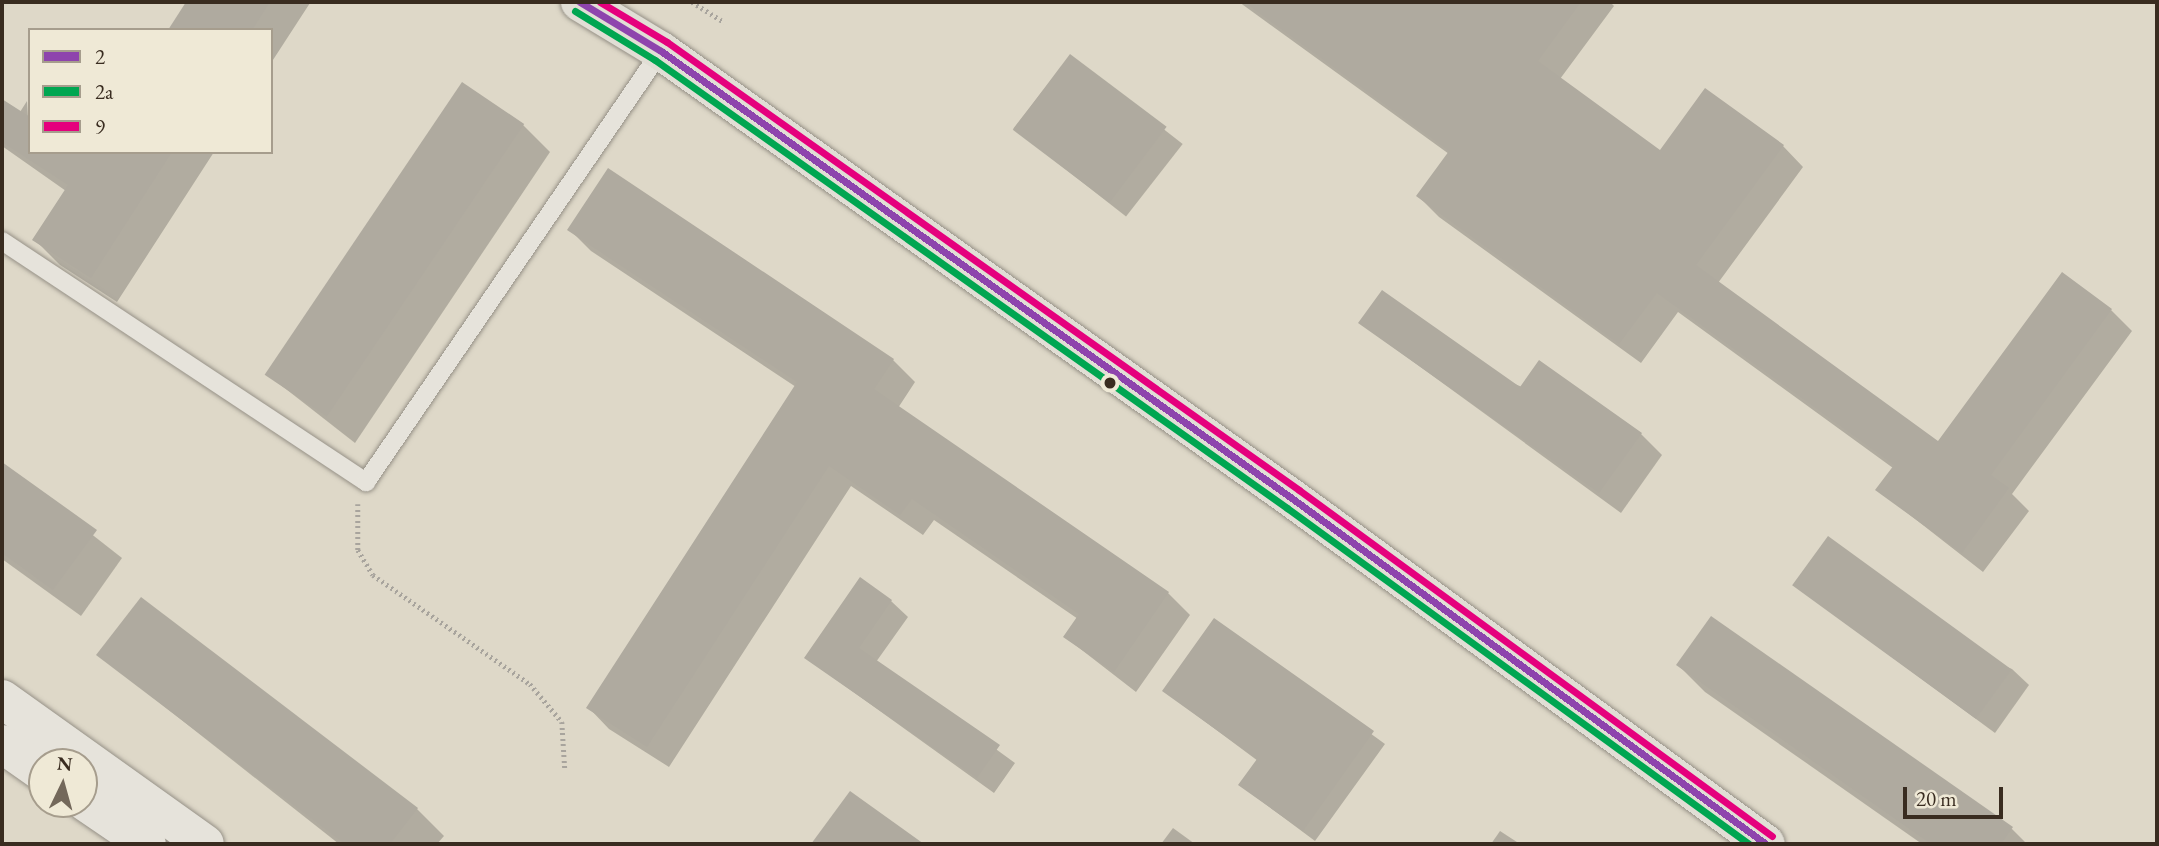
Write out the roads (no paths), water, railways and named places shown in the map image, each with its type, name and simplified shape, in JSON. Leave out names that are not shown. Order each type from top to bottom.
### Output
[{"type":"main road","points":[[580,2],[661,51],[1293,499],[1766,844]]},
{"type":"main road","points":[[2,699],[205,844]]},
{"type":"main road","points":[[2,744],[28,762]]},
{"type":"main road","points":[[98,811],[147,844]]},
{"type":"lane","points":[[2,240],[366,482],[661,51]]}]
